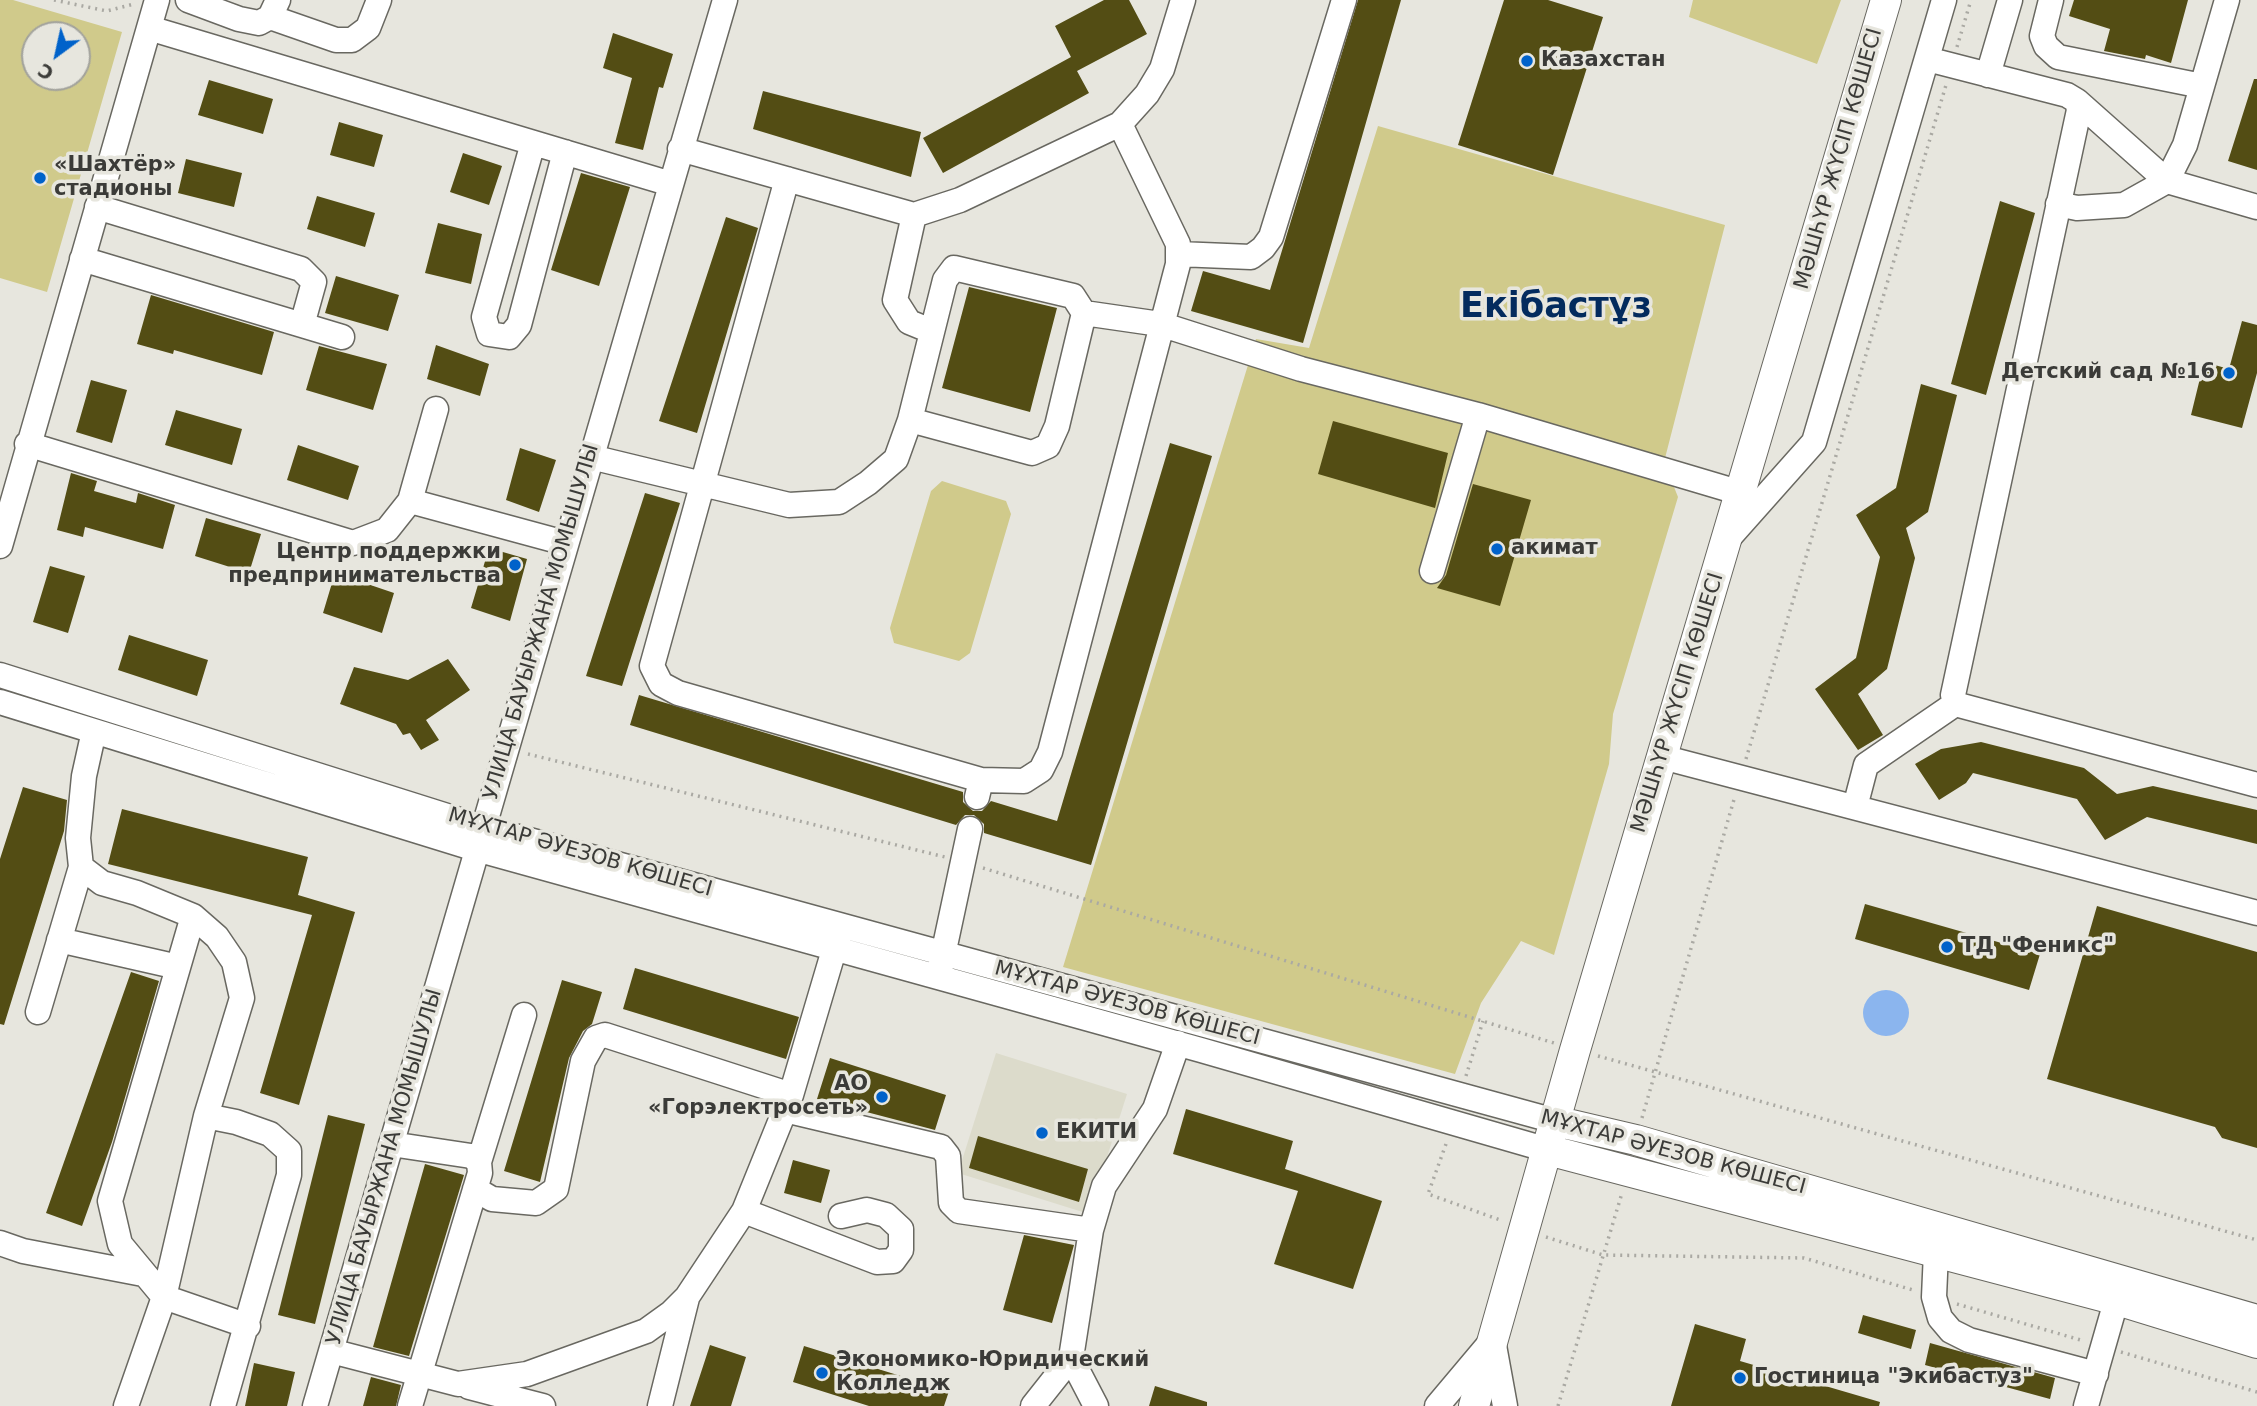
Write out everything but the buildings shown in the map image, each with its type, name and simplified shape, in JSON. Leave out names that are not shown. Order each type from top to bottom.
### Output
[{"type":"main road","name":"МӘШҺҮР ЖҮСІП КӨШЕСІ","points":[[1474,1406],[1575,1050],[1886,0]]},
{"type":"main road","name":"МҰХТАР ӘУЕЗОВ КӨШЕСІ","points":[[1555,1121],[1636,1140],[2120,1290],[2257,1343]]},
{"type":"main road","name":"МҰХТАР ӘУЕЗОВ КӨШЕСІ","points":[[1548,1150],[1630,1169],[1936,1252],[2257,1320]]},
{"type":"street","points":[[188,0],[239,19],[259,23],[274,8],[336,40],[352,40],[368,28],[379,0]]},
{"type":"street","name":"УЛИЦА БАУЫРЖАНА МОМЫШУЛЫ","points":[[315,1406],[725,0]]},
{"type":"street","points":[[680,149],[914,215],[960,200],[1120,124],[1147,94],[1162,69],[1183,0]]},
{"type":"street","points":[[1178,254],[1251,257],[1263,248],[1271,237],[1344,0]]},
{"type":"street","points":[[1726,542],[1814,442],[1944,0]]},
{"type":"street","points":[[1988,75],[2010,0]]},
{"type":"street","points":[[2052,0],[2042,36],[2046,46],[2058,57],[2202,86]]},
{"type":"street","points":[[2058,204],[2077,208],[2124,205],[2167,181],[2185,145],[2227,0]]},
{"type":"street","points":[[0,546],[4,515],[157,1]]},
{"type":"street","points":[[149,28],[671,184]]},
{"type":"street","points":[[1927,60],[2067,94],[2167,181],[2257,207]]},
{"type":"street","points":[[1955,704],[1952,695],[2078,110],[2077,101]]},
{"type":"street","points":[[787,179],[652,666],[661,684],[678,693],[979,788],[1024,781],[1041,770],[1050,752],[1160,324],[1178,264],[1178,244],[1120,124]]},
{"type":"street","points":[[533,143],[484,317],[489,334],[509,337],[519,324],[565,152]]},
{"type":"street","points":[[97,207],[301,269],[314,282],[302,325]]},
{"type":"street","points":[[914,215],[895,300],[909,322],[931,331]]},
{"type":"street","points":[[82,259],[342,337]]},
{"type":"street","points":[[591,457],[789,505],[839,502],[868,483],[896,459],[910,420],[946,280],[954,268],[1073,296],[1084,313],[1057,426],[1048,446],[1032,453],[910,420]]},
{"type":"street","points":[[1084,313],[1160,324],[1301,369],[1478,415],[1741,493]]},
{"type":"street","points":[[27,444],[353,543],[387,530],[410,501],[436,409]]},
{"type":"street","points":[[1432,571],[1478,415]]},
{"type":"street","points":[[410,501],[565,543]]},
{"type":"street","name":"МҰХТАР ӘУЕЗОВ КӨШЕСІ","points":[[0,675],[479,838]]},
{"type":"street","name":"МҰХТАР ӘУЕЗОВ КӨШЕСІ","points":[[0,702],[941,965],[1555,1121]]},
{"type":"street","points":[[1855,807],[1866,765],[1955,704],[2257,785]]},
{"type":"street","points":[[38,1012],[81,867],[79,826],[94,730]]},
{"type":"street","points":[[1662,757],[2257,913]]},
{"type":"street","points":[[941,965],[970,829]]},
{"type":"street","points":[[81,867],[102,883],[137,893],[193,916],[217,937],[234,962],[242,998],[206,1116],[164,1297],[126,1406]]},
{"type":"street","points":[[193,916],[110,1201],[120,1244],[143,1275],[164,1297],[248,1326]]},
{"type":"street","points":[[458,1384],[527,1374],[646,1331],[687,1297],[744,1211],[788,1102],[838,937]]},
{"type":"street","points":[[59,940],[178,967]]},
{"type":"street","name":"МҰХТАР ӘУЕЗОВ КӨШЕСІ","points":[[941,965],[1178,1043],[1548,1150]]},
{"type":"street","points":[[410,1406],[524,1015]]},
{"type":"street","points":[[475,1189],[492,1199],[536,1203],[556,1189],[583,1061],[596,1038],[605,1035],[788,1102],[941,1147],[948,1156],[951,1203],[959,1211],[1091,1230]]},
{"type":"street","points":[[1033,1406],[1071,1358],[1091,1230],[1104,1186],[1155,1109],[1178,1043]]},
{"type":"street","points":[[206,1116],[236,1122],[270,1134],[289,1151],[289,1175],[223,1406]]},
{"type":"street","points":[[391,1144],[471,1156],[479,1162]]},
{"type":"street","points":[[744,1211],[877,1262],[892,1261],[901,1250],[901,1228],[886,1215],[867,1210],[841,1216]]},
{"type":"street","points":[[0,1243],[23,1251],[143,1275]]},
{"type":"street","points":[[1936,1252],[1934,1297],[1940,1318],[1951,1331],[1969,1340],[2096,1374]]},
{"type":"street","points":[[2086,1406],[2120,1290]]},
{"type":"street","points":[[660,1406],[687,1297]]},
{"type":"street","points":[[1437,1406],[1493,1339]]},
{"type":"street","points":[[1493,1339],[1505,1406]]},
{"type":"street","points":[[331,1351],[419,1372],[516,1403],[542,1406]]},
{"type":"street","points":[[1071,1358],[1096,1406]]},
{"type":"path","points":[[54,0],[115,11],[132,4],[157,1]]},
{"type":"path","points":[[1636,1140],[1971,0]]},
{"type":"path","points":[[505,749],[962,861],[1575,1050],[1655,1070],[2257,1240]]},
{"type":"path","points":[[1558,1406],[1630,1169]]},
{"type":"path","points":[[1429,1194],[1524,1230],[1603,1255],[1804,1258],[2257,1392]]},
{"type":"shaded area","name":"«Шахтёр» стадионы","points":[[0,0],[13,0],[85,21],[21,21],[21,91],[91,91],[91,23],[122,32],[47,292],[0,278]]},
{"type":"shaded area","points":[[1693,0],[1841,0],[1817,64],[1689,17]]},
{"type":"shaded area","points":[[1378,126],[1725,225],[1664,462],[1678,497],[1613,714],[1609,764],[1554,955],[1521,941],[1481,1003],[1455,1074],[1063,967],[1256,339],[1309,348]]},
{"type":"shaded area","points":[[942,481],[1006,501],[1011,514],[970,653],[959,661],[894,643],[890,628],[931,491]]},
{"type":"shaded area","name":"ЕКИТИ","points":[[996,1053],[1127,1094],[1089,1214],[958,1173]]},
{"type":"water","points":[[1886,990],[1902,997],[1909,1013],[1902,1029],[1886,1036],[1870,1029],[1863,1013],[1870,997]]},
{"type":"place","name":"Казахстан","points":[[1527,61]]},
{"type":"place","name":"«Шахтёр» стадионы","points":[[40,178]]},
{"type":"place","name":"Детский сад №16","points":[[2229,373]]},
{"type":"place","name":"акимат","points":[[1497,549]]},
{"type":"place","name":"Центр поддержки предпринимательства","points":[[515,565]]},
{"type":"place","name":"ТД \"Феникс\"","points":[[1947,947]]},
{"type":"place","name":"АО «Горэлектросеть»","points":[[882,1097]]},
{"type":"place","name":"ЕКИТИ","points":[[1042,1133]]},
{"type":"place","name":"Экономико-Юридический Колледж","points":[[822,1373]]},
{"type":"place","name":"Гостиница \"Экибастуз\"","points":[[1740,1378]]},
{"type":"district","name":"Екібастұз","points":[[1556,308]]}]
